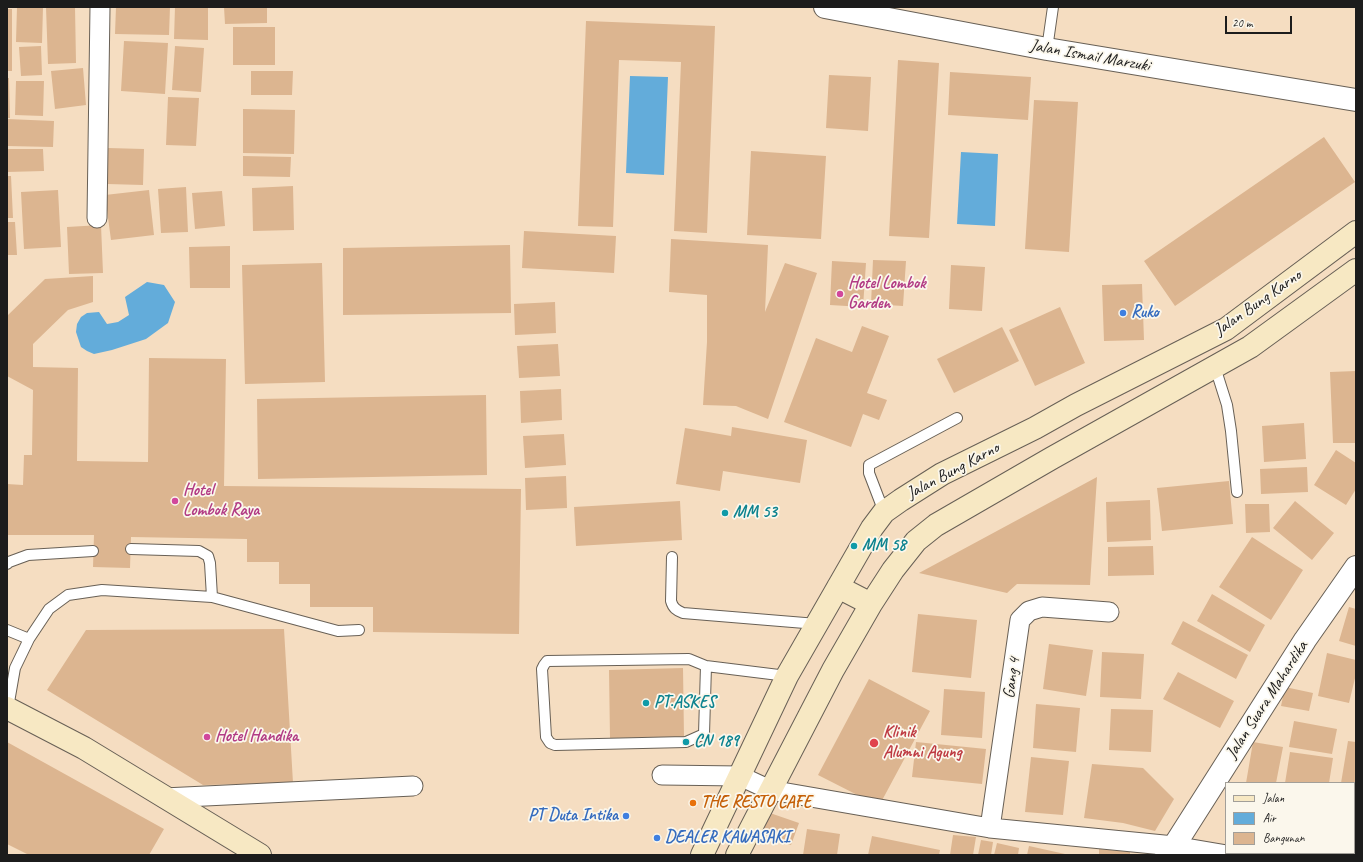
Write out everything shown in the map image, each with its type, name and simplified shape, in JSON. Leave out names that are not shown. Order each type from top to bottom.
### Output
[{"type":"main road","name":"Jalan Bung Karno","points":[[702,855],[787,676],[872,528],[884,512],[942,474],[1035,428],[1076,405],[1226,329],[1356,232]]},
{"type":"main road","points":[[737,855],[833,670],[871,604],[893,570],[916,541],[936,525],[1052,458],[1250,348],[1356,270]]},
{"type":"main road","points":[[1286,284],[1304,308]]},
{"type":"main road","points":[[1035,428],[1052,458]]},
{"type":"main road","points":[[838,587],[871,604]]},
{"type":"main road","points":[[8,708],[84,748],[260,855]]},
{"type":"street","points":[[97,218],[100,7]]},
{"type":"street","name":"Jalan Ismail Marzuki","points":[[825,7],[1047,49],[1356,100]]},
{"type":"street","name":"Jalan Suara Mahardika","points":[[1170,850],[1305,640],[1356,567]]},
{"type":"street","name":"Gang 4","points":[[990,828],[1020,620],[1029,612],[1042,607],[1109,612]]},
{"type":"street","points":[[662,775],[740,776],[770,790],[990,828],[1170,850],[1227,855]]},
{"type":"street","points":[[164,798],[413,786]]},
{"type":"lane","points":[[1047,49],[1053,7]]},
{"type":"lane","points":[[1216,367],[1227,405],[1232,431],[1237,492]]},
{"type":"lane","points":[[884,512],[868,473],[869,465],[957,418]]},
{"type":"lane","points":[[131,549],[199,551],[208,556],[210,563],[212,597]]},
{"type":"lane","points":[[8,562],[28,555],[94,551]]},
{"type":"lane","points":[[672,557],[671,601],[676,610],[683,613],[817,624]]},
{"type":"lane","points":[[8,708],[15,668],[29,639],[49,609],[68,595],[102,590],[212,597],[338,631],[359,630]]},
{"type":"lane","points":[[7,630],[29,639]]},
{"type":"lane","points":[[706,666],[704,734],[699,737],[686,742],[554,745],[550,743],[546,737],[542,669],[547,661],[689,659],[706,666],[787,676]]},
{"type":"water","points":[[630,76],[668,77],[664,175],[626,173]]},
{"type":"water","points":[[961,152],[998,154],[995,226],[957,224]]},
{"type":"water","points":[[147,282],[164,285],[175,302],[168,323],[146,339],[112,350],[94,354],[81,347],[76,332],[77,324],[81,317],[87,313],[99,312],[107,324],[118,322],[129,315],[125,297]]},
{"type":"building","points":[[17,7],[43,7],[42,43],[16,42]]},
{"type":"building","points":[[46,7],[75,7],[76,63],[48,64]]},
{"type":"building","points":[[116,7],[170,7],[169,35],[115,34]]},
{"type":"building","points":[[175,7],[208,7],[208,40],[174,39]]},
{"type":"building","points":[[224,7],[267,7],[267,23],[225,24]]},
{"type":"building","points":[[7,9],[12,9],[12,71],[7,71]]},
{"type":"building","points":[[586,21],[715,26],[707,233],[674,231],[681,62],[619,60],[613,227],[578,226]]},
{"type":"building","points":[[233,27],[275,27],[275,65],[233,65]]},
{"type":"building","points":[[124,41],[168,43],[165,94],[121,91]]},
{"type":"building","points":[[41,46],[42,75],[21,76],[19,47]]},
{"type":"building","points":[[175,46],[204,48],[201,92],[172,90]]},
{"type":"building","points":[[898,60],[939,63],[929,238],[889,236]]},
{"type":"building","points":[[83,68],[86,105],[55,109],[51,71]]},
{"type":"building","points":[[251,71],[293,71],[292,95],[251,95]]},
{"type":"building","points":[[950,72],[1031,77],[1028,120],[948,115]]},
{"type":"building","points":[[829,75],[871,77],[868,131],[826,128]]},
{"type":"building","points":[[7,78],[9,78],[10,118],[7,118]]},
{"type":"building","points":[[16,81],[44,81],[43,116],[15,115]]},
{"type":"building","points":[[168,97],[199,98],[196,146],[166,145]]},
{"type":"building","points":[[1034,100],[1078,102],[1069,252],[1025,249]]},
{"type":"building","points":[[243,109],[295,110],[294,154],[243,153]]},
{"type":"building","points":[[7,119],[54,121],[53,147],[7,146]]},
{"type":"building","points":[[1324,137],[1355,182],[1175,306],[1144,261]]},
{"type":"building","points":[[108,148],[144,149],[143,185],[107,184]]},
{"type":"building","points":[[7,149],[43,149],[44,171],[7,172]]},
{"type":"building","points":[[751,151],[826,156],[821,239],[747,235]]},
{"type":"building","points":[[243,156],[291,157],[290,177],[243,176]]},
{"type":"building","points":[[7,176],[11,176],[13,218],[7,218]]},
{"type":"building","points":[[293,186],[294,230],[253,231],[252,188]]},
{"type":"building","points":[[186,187],[188,232],[161,233],[158,189]]},
{"type":"building","points":[[58,190],[61,247],[24,249],[21,192]]},
{"type":"building","points":[[149,190],[154,235],[111,240],[105,195]]},
{"type":"building","points":[[222,191],[225,226],[195,229],[192,193]]},
{"type":"building","points":[[7,222],[15,222],[17,255],[7,255]]},
{"type":"building","points":[[101,225],[103,273],[69,274],[67,227]]},
{"type":"building","points":[[524,231],[616,236],[614,273],[522,268]]},
{"type":"building","points":[[671,239],[768,245],[765,312],[785,263],[817,273],[768,419],[736,406],[703,405],[707,342],[707,295],[669,292]]},
{"type":"building","points":[[510,245],[511,313],[343,315],[343,248]]},
{"type":"building","points":[[230,246],[230,288],[190,288],[189,247]]},
{"type":"building","points":[[873,260],[906,261],[903,306],[871,304]]},
{"type":"building","points":[[832,261],[866,263],[863,307],[830,305]]},
{"type":"building","points":[[322,263],[325,382],[245,384],[242,265]]},
{"type":"building","points":[[951,265],[985,267],[982,311],[949,309]]},
{"type":"building","points":[[93,276],[93,302],[68,310],[33,344],[33,367],[78,368],[77,461],[148,462],[149,358],[226,359],[224,486],[521,489],[519,634],[373,632],[373,607],[310,607],[310,584],[279,584],[279,562],[247,562],[247,539],[131,537],[130,568],[93,567],[94,535],[7,535],[7,484],[23,485],[24,455],[32,455],[33,390],[7,376],[7,316],[45,279]]},
{"type":"building","name":"Ruko","points":[[1142,284],[1144,340],[1104,341],[1102,285]]},
{"type":"building","points":[[555,302],[556,333],[515,335],[514,304]]},
{"type":"building","points":[[1060,307],[1085,363],[1035,386],[1009,330]]},
{"type":"building","points":[[862,326],[889,336],[867,393],[887,400],[879,420],[863,414],[851,447],[784,422],[816,338],[852,352]]},
{"type":"building","points":[[1002,327],[1019,361],[954,393],[937,359]]},
{"type":"building","points":[[558,344],[560,376],[519,378],[517,346]]},
{"type":"building","points":[[1356,371],[1356,443],[1333,443],[1330,372]]},
{"type":"building","points":[[561,389],[562,420],[521,423],[520,391]]},
{"type":"building","points":[[486,395],[487,475],[258,479],[257,399]]},
{"type":"building","points":[[1304,423],[1306,459],[1264,462],[1262,426]]},
{"type":"building","points":[[732,427],[807,440],[800,483],[723,471],[720,491],[676,484],[685,428],[731,436]]},
{"type":"building","points":[[564,434],[566,465],[525,468],[523,436]]},
{"type":"building","points":[[1336,450],[1356,463],[1356,489],[1346,505],[1314,485]]},
{"type":"building","points":[[1307,467],[1308,492],[1261,494],[1260,469]]},
{"type":"building","points":[[566,476],[567,508],[526,510],[525,478]]},
{"type":"building","points":[[1097,477],[1090,585],[1017,584],[1007,593],[919,573]]},
{"type":"building","points":[[1229,481],[1233,524],[1162,531],[1157,488]]},
{"type":"building","points":[[1150,500],[1151,540],[1107,542],[1106,502]]},
{"type":"building","points":[[680,501],[682,540],[576,546],[574,507]]},
{"type":"building","points":[[1295,501],[1334,533],[1312,560],[1273,528]]},
{"type":"building","points":[[1245,504],[1269,504],[1270,532],[1246,533]]},
{"type":"building","points":[[1252,537],[1303,570],[1271,620],[1219,587]]},
{"type":"building","points":[[1153,546],[1154,575],[1108,576],[1108,547]]},
{"type":"building","points":[[1212,594],[1265,625],[1250,652],[1197,621]]},
{"type":"building","points":[[1349,607],[1356,609],[1356,646],[1339,641]]},
{"type":"building","points":[[918,614],[977,620],[971,678],[912,672]]},
{"type":"building","points":[[1183,621],[1248,655],[1236,679],[1171,644]]},
{"type":"building","name":"Hotel Handika","points":[[284,629],[293,783],[203,785],[47,690],[86,630]]},
{"type":"building","points":[[1049,644],[1093,650],[1086,696],[1043,689]]},
{"type":"building","points":[[1102,652],[1144,654],[1141,699],[1100,697]]},
{"type":"building","points":[[1327,653],[1356,660],[1356,674],[1349,703],[1318,696]]},
{"type":"building","name":"PT.ASKES","points":[[683,668],[684,737],[610,738],[609,670]]},
{"type":"building","points":[[1178,672],[1234,701],[1220,728],[1163,699]]},
{"type":"building","name":"Klinik Alumni Agung","points":[[869,679],[930,711],[879,806],[818,775]]},
{"type":"building","points":[[1285,687],[1313,693],[1309,711],[1281,706]]},
{"type":"building","points":[[944,689],[985,692],[982,738],[941,735]]},
{"type":"building","points":[[1036,704],[1080,708],[1076,752],[1033,748]]},
{"type":"building","points":[[1111,709],[1153,710],[1151,752],[1109,750]]},
{"type":"building","points":[[1294,721],[1337,729],[1332,754],[1289,747]]},
{"type":"building","points":[[1348,741],[1356,742],[1356,811],[1355,782],[1341,782]]},
{"type":"building","points":[[7,742],[164,829],[149,855],[29,855],[7,844]]},
{"type":"building","points":[[916,742],[986,749],[982,784],[912,777]]},
{"type":"building","points":[[1253,742],[1283,747],[1276,782],[1246,782]]},
{"type":"building","points":[[1290,752],[1333,758],[1329,782],[1285,782]]},
{"type":"building","points":[[1031,757],[1069,761],[1063,815],[1025,812]]},
{"type":"building","points":[[1092,764],[1143,768],[1174,799],[1155,831],[1123,823],[1084,818]]},
{"type":"building","points":[[770,813],[799,823],[791,845],[762,834]]},
{"type":"building","points":[[807,829],[840,834],[837,855],[803,855]]},
{"type":"building","points":[[953,835],[976,837],[973,855],[950,855]]},
{"type":"building","points":[[872,836],[940,850],[939,855],[868,855]]},
{"type":"building","points":[[981,840],[993,842],[991,855],[978,855]]},
{"type":"building","points":[[997,843],[1019,848],[1018,855],[994,855]]},
{"type":"building","points":[[1029,846],[1065,854],[1027,855]]},
{"type":"building","points":[[1099,849],[1130,852],[1130,855],[1099,855]]},
{"type":"place","name":"Hotel Lombok Garden","points":[[840,294]]},
{"type":"place","name":"Ruko","points":[[1123,313]]},
{"type":"place","name":"Hotel Lombok Raya","points":[[175,501]]},
{"type":"place","name":"MM 53","points":[[725,513]]},
{"type":"place","name":"MM 58","points":[[854,546]]},
{"type":"place","name":"PT.ASKES","points":[[646,703]]},
{"type":"place","name":"Hotel Handika","points":[[207,737]]},
{"type":"place","name":"CN 189","points":[[686,742]]},
{"type":"place","name":"Klinik Alumni Agung","points":[[874,743]]},
{"type":"place","name":"THE RESTO CAFE","points":[[693,803]]},
{"type":"place","name":"PT Duta Intika","points":[[626,816]]},
{"type":"place","name":"DEALER KAWASAKI","points":[[657,838]]}]
